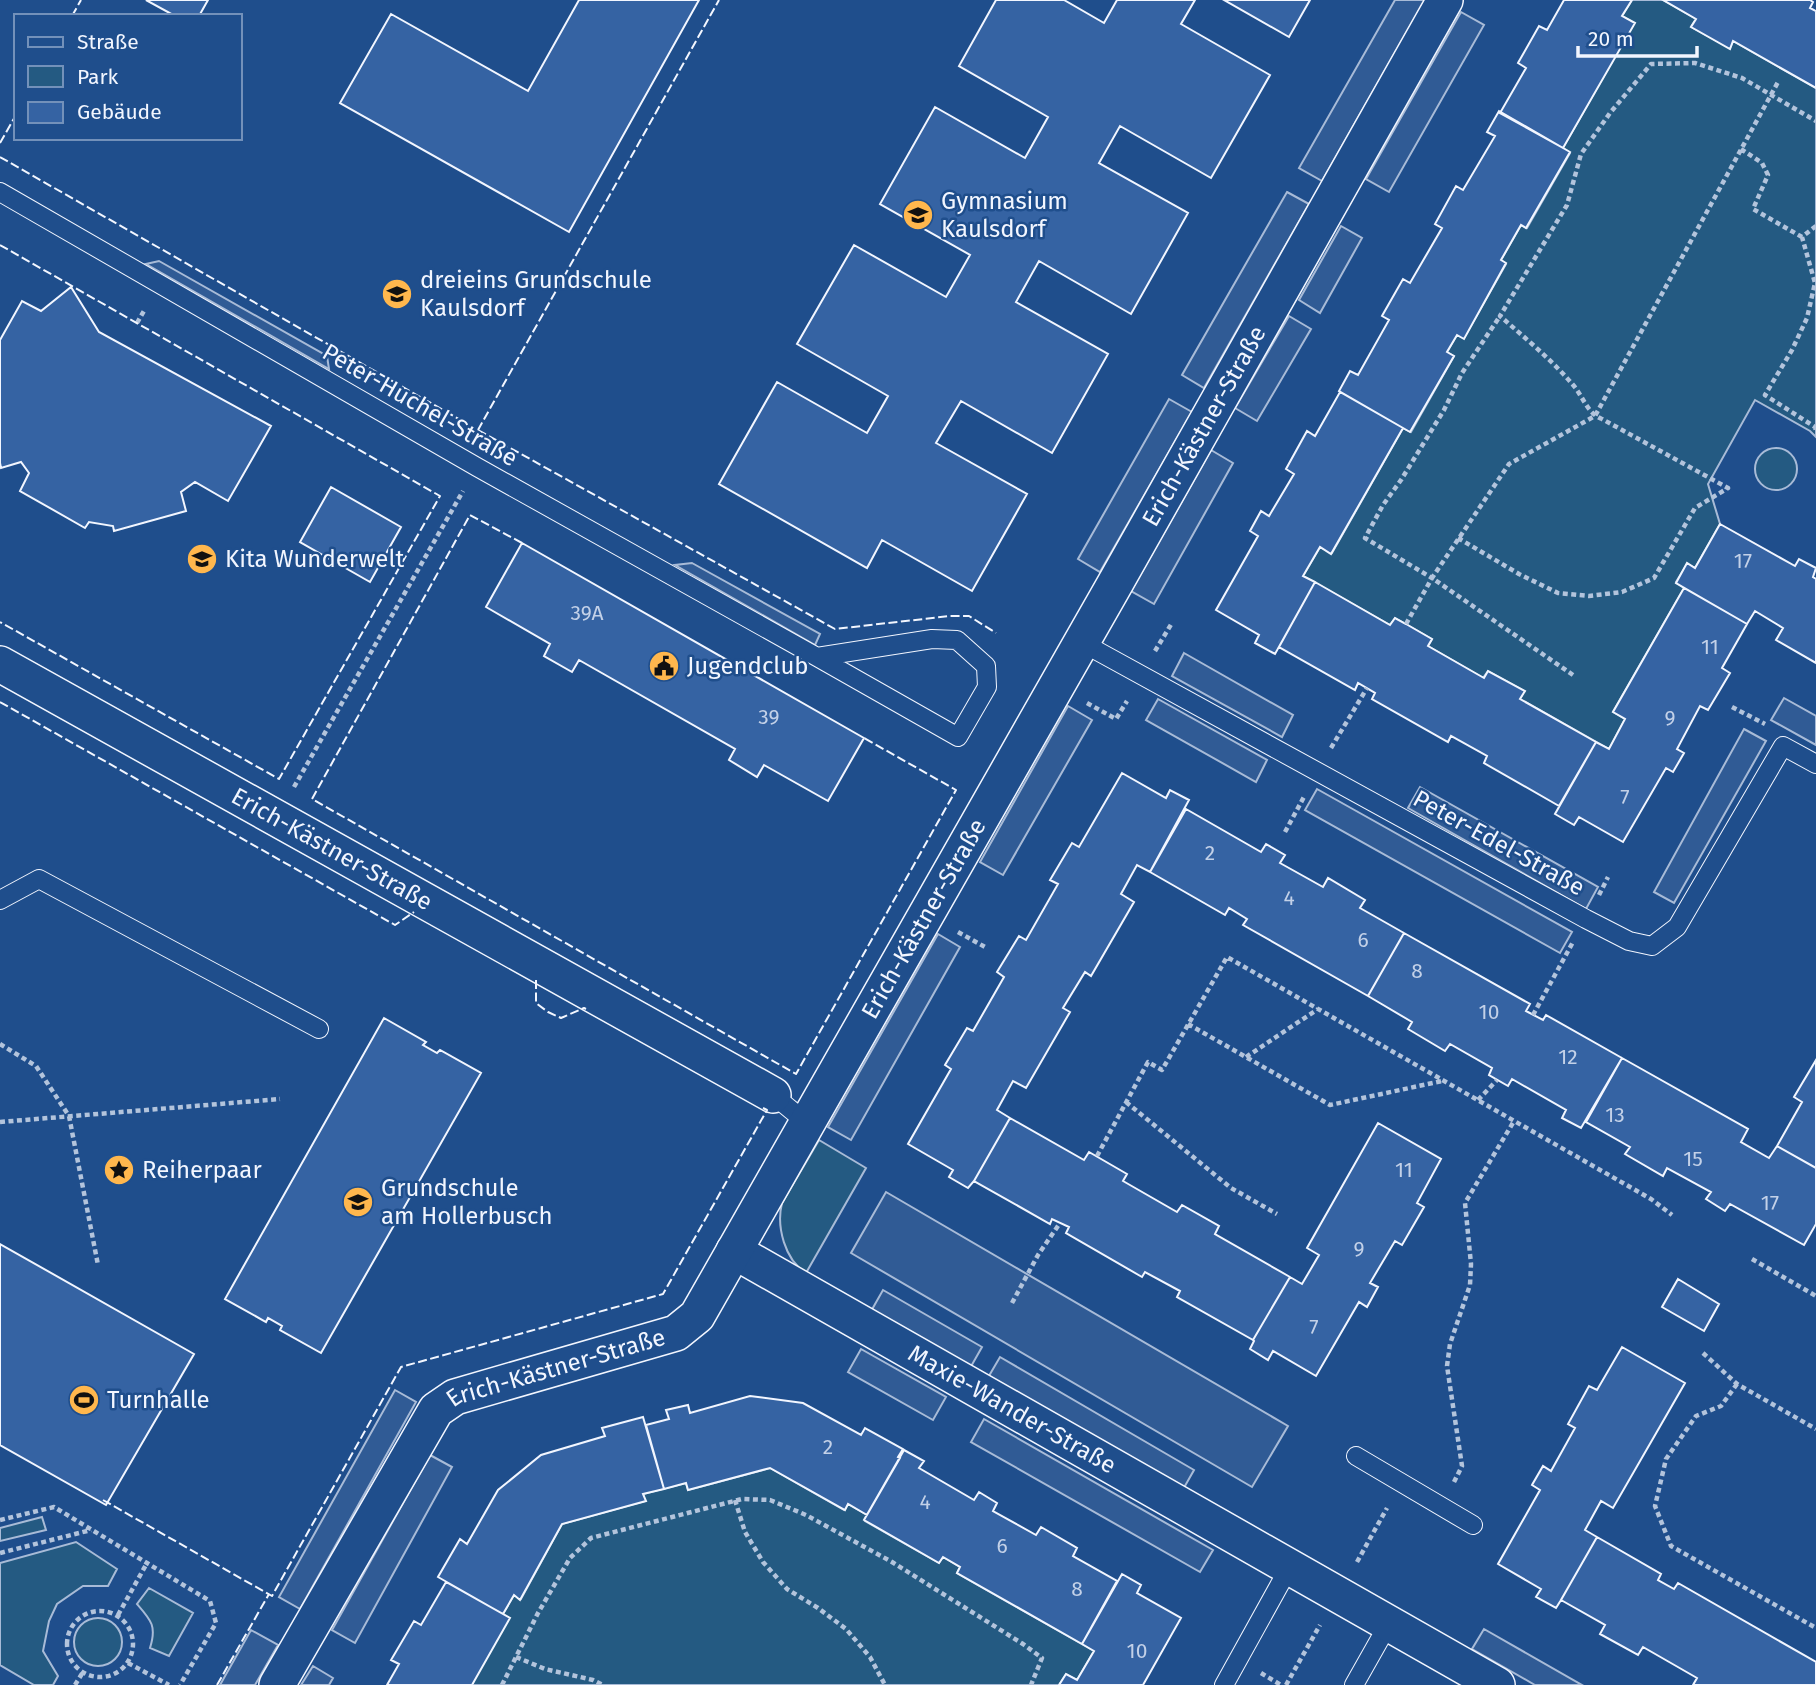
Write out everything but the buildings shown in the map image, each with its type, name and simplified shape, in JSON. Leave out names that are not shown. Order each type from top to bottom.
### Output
[{"type":"street","name":"Erich-Kästner-Straße","points":[[277,1685],[436,1410],[455,1397],[676,1333],[697,1317],[1445,0]]},
{"type":"street","name":"Erich-Kästner-Straße","points":[[0,664],[773,1095]]},
{"type":"street","name":"Maxie-Wander-Straße","points":[[734,1251],[1497,1685]]},
{"type":"lane","name":"Peter-Huchel-Straße","points":[[0,192],[477,467],[958,737],[987,687],[986,666],[957,640],[932,639],[817,657]]},
{"type":"lane","name":"Peter-Edel-Straße","points":[[1081,642],[1586,919],[1629,941],[1652,946],[1677,927],[1783,746]]},
{"type":"lane","points":[[1783,746],[1816,764]]},
{"type":"lane","points":[[0,900],[39,879],[319,1029]]},
{"type":"lane","points":[[773,1095],[807,1123]]},
{"type":"lane","points":[[1356,1456],[1473,1525]]},
{"type":"lane","points":[[1224,1685],[1290,1566]]},
{"type":"lane","points":[[1354,1685],[1388,1623]]},
{"type":"path","points":[[1573,675],[1432,578],[1365,538],[1444,410],[1462,373],[1567,205],[1581,154],[1610,113],[1651,64],[1695,63],[1742,78],[1816,121]]},
{"type":"path","points":[[1406,624],[1432,578],[1509,464],[1595,416],[1778,82]]},
{"type":"path","points":[[1741,149],[1762,163],[1768,175],[1753,209],[1802,237],[1815,284],[1807,317],[1792,350],[1765,395],[1815,427],[1816,431]]},
{"type":"path","points":[[1802,237],[1816,226]]},
{"type":"path","points":[[1458,538],[1519,574],[1558,593],[1589,596],[1622,592],[1654,578],[1695,509],[1728,488],[1595,416],[1574,386],[1500,316]]},
{"type":"path","points":[[276,818],[477,467]]},
{"type":"path","points":[[1344,724],[1367,688]]},
{"type":"path","points":[[1732,707],[1770,727],[1783,746]]},
{"type":"path","points":[[1097,1156],[1148,1062],[1162,1070],[1227,957],[1651,1199],[1672,1215]]},
{"type":"path","points":[[1246,1057],[1318,1009]]},
{"type":"path","points":[[1188,1024],[1330,1105],[1443,1080]]},
{"type":"path","points":[[0,1044],[36,1066],[69,1116],[98,1265]]},
{"type":"path","points":[[1478,1100],[1497,1080]]},
{"type":"path","points":[[0,1122],[280,1099]]},
{"type":"path","points":[[1126,1102],[1231,1188],[1277,1214]]},
{"type":"path","points":[[1441,1507],[1462,1466],[1447,1366],[1450,1344],[1470,1284],[1471,1264],[1465,1203],[1514,1121]]},
{"type":"path","points":[[1012,1303],[1038,1255],[1060,1223]]},
{"type":"path","points":[[1752,1259],[1816,1296]]},
{"type":"path","points":[[1703,1353],[1737,1384],[1816,1429]]},
{"type":"path","points":[[1737,1384],[1721,1406],[1696,1416],[1666,1459],[1655,1506],[1671,1546],[1816,1628]]},
{"type":"path","points":[[1355,1564],[1401,1483]]},
{"type":"path","points":[[735,1500],[745,1532],[763,1562],[787,1588],[846,1629],[870,1657],[885,1685]]},
{"type":"path","points":[[502,1685],[538,1613],[570,1558],[591,1538],[735,1500],[770,1500],[806,1515],[892,1562],[1023,1644],[1042,1658],[1031,1685]]},
{"type":"path","points":[[0,1520],[54,1507],[210,1601],[216,1623],[180,1685]]},
{"type":"path","points":[[0,1553],[92,1530]]},
{"type":"path","points":[[118,1615],[147,1563]]},
{"type":"path","points":[[1286,1685],[1338,1594]]},
{"type":"path","points":[[109,1611],[118,1615],[127,1622],[132,1632],[134,1643],[128,1663],[112,1675],[102,1677],[82,1672],[69,1656],[68,1635],[72,1626],[88,1612],[109,1611]]},
{"type":"path","points":[[516,1657],[545,1669],[593,1680],[603,1685]]},
{"type":"path","points":[[128,1663],[169,1685]]},
{"type":"path","points":[[75,1685],[82,1672]]},
{"type":"green space","points":[[1632,0],[1663,0],[1696,19],[1691,27],[1730,48],[1733,41],[1816,88],[1816,437],[1755,400],[1708,484],[1720,524],[1695,568],[1687,564],[1676,582],[1684,588],[1613,712],[1625,719],[1609,749],[1520,699],[1524,691],[1488,671],[1483,678],[1428,646],[1432,639],[1395,618],[1390,625],[1303,576],[1320,547],[1332,553],[1403,428],[1411,432],[1454,356],[1447,352],[1457,335],[1464,338],[1506,264],[1501,260],[1521,225],[1527,228],[1570,153],[1563,148],[1634,23],[1622,16]]},
{"type":"green space","points":[[1776,448],[1791,454],[1797,469],[1791,484],[1776,490],[1761,484],[1755,469],[1761,454]]},
{"type":"green space","points":[[819,1140],[866,1168],[806,1273],[793,1260],[784,1242],[780,1212],[782,1203]]},
{"type":"green space","points":[[770,1468],[844,1510],[848,1504],[867,1515],[865,1521],[939,1563],[943,1557],[960,1567],[957,1573],[1094,1651],[1077,1680],[1066,1674],[1059,1685],[472,1685],[503,1614],[514,1595],[521,1599],[562,1524],[645,1501],[643,1494],[686,1483],[688,1490]]},
{"type":"green space","points":[[42,1517],[46,1530],[0,1541],[0,1528]]},
{"type":"green space","points":[[76,1542],[117,1569],[108,1586],[83,1586],[57,1604],[49,1621],[43,1651],[58,1676],[53,1685],[34,1685],[0,1665],[0,1563]]},
{"type":"green space","points":[[149,1588],[193,1613],[169,1656],[150,1648],[153,1629],[137,1604]]},
{"type":"green space","points":[[98,1618],[115,1625],[122,1642],[115,1659],[98,1666],[81,1659],[74,1642],[81,1625]]},
{"type":"shaded area","points":[[1395,0],[1425,0],[1322,181],[1299,168]]},
{"type":"shaded area","points":[[1461,12],[1484,25],[1389,192],[1366,179]]},
{"type":"shaded area","points":[[1287,192],[1309,204],[1204,388],[1182,375]]},
{"type":"shaded area","points":[[1341,226],[1362,238],[1320,313],[1299,300]]},
{"type":"shaded area","points":[[159,261],[327,356],[329,369],[146,264]]},
{"type":"shaded area","points":[[1289,316],[1311,329],[1257,421],[1235,408]]},
{"type":"shaded area","points":[[1169,399],[1192,412],[1100,572],[1078,559]]},
{"type":"shaded area","points":[[1211,450],[1233,463],[1154,604],[1131,591]]},
{"type":"shaded area","points":[[692,563],[820,634],[815,645],[675,565]]},
{"type":"shaded area","points":[[1184,653],[1293,715],[1282,737],[1172,676]]},
{"type":"shaded area","points":[[1784,698],[1816,716],[1816,745],[1771,720]]},
{"type":"shaded area","points":[[1158,699],[1267,760],[1256,782],[1146,720]]},
{"type":"shaded area","points":[[1068,706],[1092,720],[1003,875],[980,862]]},
{"type":"shaded area","points":[[1744,729],[1766,741],[1674,903],[1654,892]]},
{"type":"shaded area","points":[[1420,787],[1598,887],[1586,909],[1408,808]]},
{"type":"shaded area","points":[[1317,789],[1572,932],[1560,953],[1305,810]]},
{"type":"shaded area","points":[[938,934],[960,947],[851,1140],[828,1127]]},
{"type":"shaded area","points":[[886,1192],[1288,1426],[1252,1487],[851,1253]]},
{"type":"shaded area","points":[[883,1290],[982,1347],[969,1370],[870,1313]]},
{"type":"shaded area","points":[[861,1349],[946,1397],[933,1420],[848,1372]]},
{"type":"shaded area","points":[[1000,1357],[1194,1470],[1181,1493],[986,1381]]},
{"type":"shaded area","points":[[395,1390],[416,1402],[300,1609],[279,1597]]},
{"type":"shaded area","points":[[984,1419],[1213,1550],[1200,1572],[971,1442]]},
{"type":"shaded area","points":[[430,1455],[452,1467],[355,1643],[332,1630]]},
{"type":"shaded area","points":[[1484,1629],[1582,1685],[1535,1685],[1472,1649]]},
{"type":"shaded area","points":[[251,1630],[278,1645],[255,1685],[220,1685]]},
{"type":"shaded area","points":[[313,1666],[333,1678],[329,1685],[301,1685]]},
{"type":"fence","points":[[73,14],[81,0]]},
{"type":"fence","points":[[0,157],[478,430],[719,0]]},
{"type":"fence","points":[[0,143],[14,118]]},
{"type":"fence","points":[[0,245],[440,496],[279,779],[0,622]]},
{"type":"fence","points":[[478,430],[835,629],[969,616],[996,633]]},
{"type":"fence","points":[[522,543],[470,515],[312,799],[796,1074],[956,790],[864,738]]},
{"type":"fence","points":[[0,702],[395,925],[414,912]]},
{"type":"fence","points":[[536,980],[536,1003],[548,1012],[561,1018],[586,1009]]},
{"type":"fence","points":[[103,1500],[272,1596],[401,1367],[663,1294],[767,1110],[763,1108]]},
{"type":"fence","points":[[217,1685],[269,1594]]},
{"type":"place","name":"Gymnasium Kaulsdorf","points":[[918,215]]},
{"type":"place","name":"dreieins Grundschule Kaulsdorf","points":[[397,294]]},
{"type":"place","name":"Kita Wunderwelt","points":[[202,559]]},
{"type":"place","name":"Jugendclub","points":[[664,666]]},
{"type":"place","name":"Reiherpaar","points":[[119,1170]]},
{"type":"place","name":"Grundschule am Hollerbusch","points":[[358,1202]]},
{"type":"place","name":"Turnhalle","points":[[84,1400]]}]
